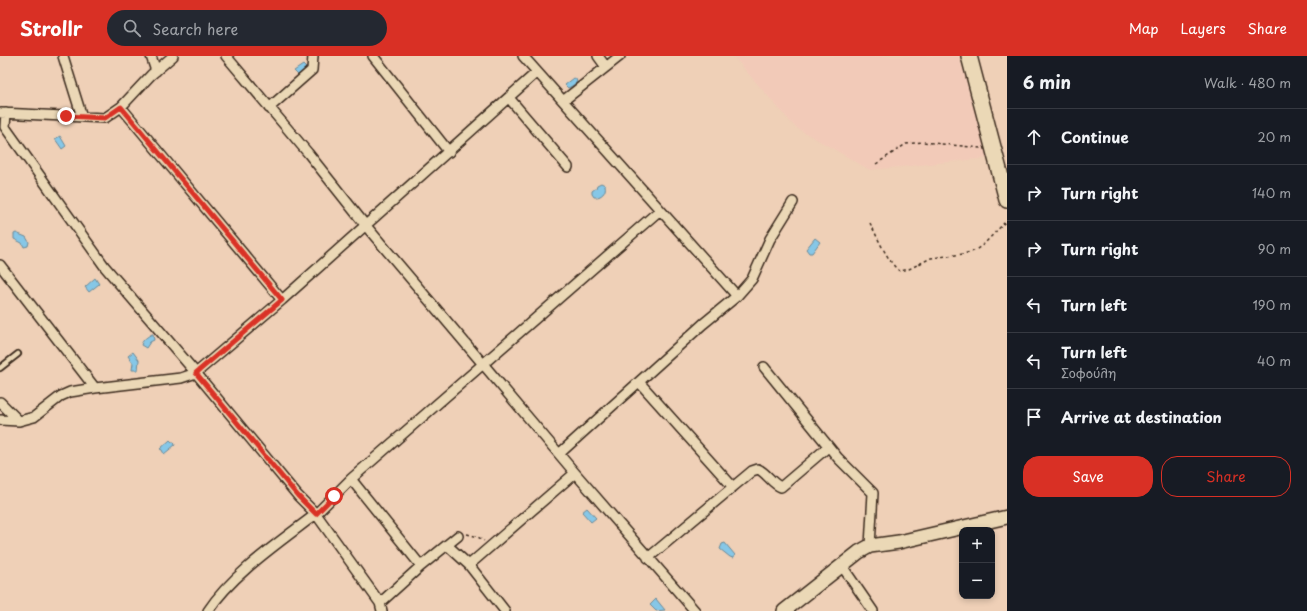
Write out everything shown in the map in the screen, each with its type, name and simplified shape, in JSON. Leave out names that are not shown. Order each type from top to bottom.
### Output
[{"type":"main road","points":[[969,56],[993,149],[1003,168],[1007,200]]},
{"type":"street","points":[[63,56],[82,117]]},
{"type":"street","points":[[151,56],[156,71]]},
{"type":"street","points":[[173,56],[121,107],[105,118],[3,113],[5,127],[105,267],[196,373],[298,496],[316,514],[381,607],[420,566],[458,536]]},
{"type":"street","points":[[226,56],[308,153],[366,226],[575,473],[695,611]]},
{"type":"street","points":[[269,108],[312,70],[313,56]]},
{"type":"street","points":[[373,56],[449,152]]},
{"type":"street","points":[[523,56],[737,296]]},
{"type":"street","points":[[598,56],[606,66]]},
{"type":"street","points":[[563,101],[620,56]]},
{"type":"street","points":[[0,420],[19,422],[34,417],[61,396],[70,392],[181,378],[196,373],[366,226],[537,72]]},
{"type":"street","points":[[509,98],[568,167]]},
{"type":"street","points":[[121,107],[282,300]]},
{"type":"street","points":[[559,454],[703,324],[737,296],[752,280],[770,239],[793,202]]},
{"type":"street","points":[[208,611],[236,578],[316,514],[351,479],[660,210]]},
{"type":"street","points":[[0,265],[95,388]]},
{"type":"street","points":[[764,367],[828,447],[873,493],[870,546]]},
{"type":"street","points":[[639,382],[733,486]]},
{"type":"street","points":[[0,402],[19,422]]},
{"type":"street","points":[[648,558],[752,471],[758,468],[764,472],[777,486],[781,487],[828,447]]},
{"type":"street","points":[[469,565],[575,473]]},
{"type":"street","points":[[351,479],[420,566]]},
{"type":"street","points":[[784,611],[859,552],[870,546],[899,542],[1007,517]]},
{"type":"street","points":[[448,545],[469,565],[505,611]]},
{"type":"street","points":[[842,566],[873,611]]},
{"type":"lane","points":[[0,368],[18,354]]},
{"type":"path","points":[[876,164],[906,144],[922,142],[993,149]]},
{"type":"path","points":[[870,223],[887,255],[896,269],[900,271],[909,269],[931,258],[974,251],[984,244],[1007,220]]},
{"type":"path","points":[[458,536],[468,534],[478,537],[491,546]]},
{"type":"shaded area","points":[[733,56],[959,56],[988,158],[870,170],[795,127]]},
{"type":"water","points":[[303,65],[307,69],[298,75],[294,71]]},
{"type":"water","points":[[574,78],[577,82],[568,88],[565,85]]},
{"type":"water","points":[[60,136],[66,146],[62,149],[55,139]]},
{"type":"water","points":[[601,183],[605,185],[604,192],[599,197],[594,197],[592,191]]},
{"type":"water","points":[[16,233],[26,237],[29,242],[28,246],[24,247],[22,243],[14,239],[14,234]]},
{"type":"water","points":[[815,238],[820,242],[812,253],[809,253],[806,249]]},
{"type":"water","points":[[95,278],[99,284],[89,292],[85,287]]},
{"type":"water","points":[[152,334],[154,340],[150,342],[146,348],[141,345],[147,337]]},
{"type":"water","points":[[133,352],[139,360],[138,370],[132,370],[133,363],[128,356]]},
{"type":"water","points":[[170,440],[174,442],[175,445],[164,454],[160,449]]},
{"type":"water","points":[[587,508],[596,518],[591,522],[582,512]]},
{"type":"water","points":[[725,543],[735,555],[733,558],[720,549],[722,544]]},
{"type":"water","points":[[656,599],[665,610],[656,611],[650,605]]},
{"type":"route","points":[[66,116],[105,118],[121,107],[282,300],[196,373],[298,496],[316,514],[334,496]]}]
